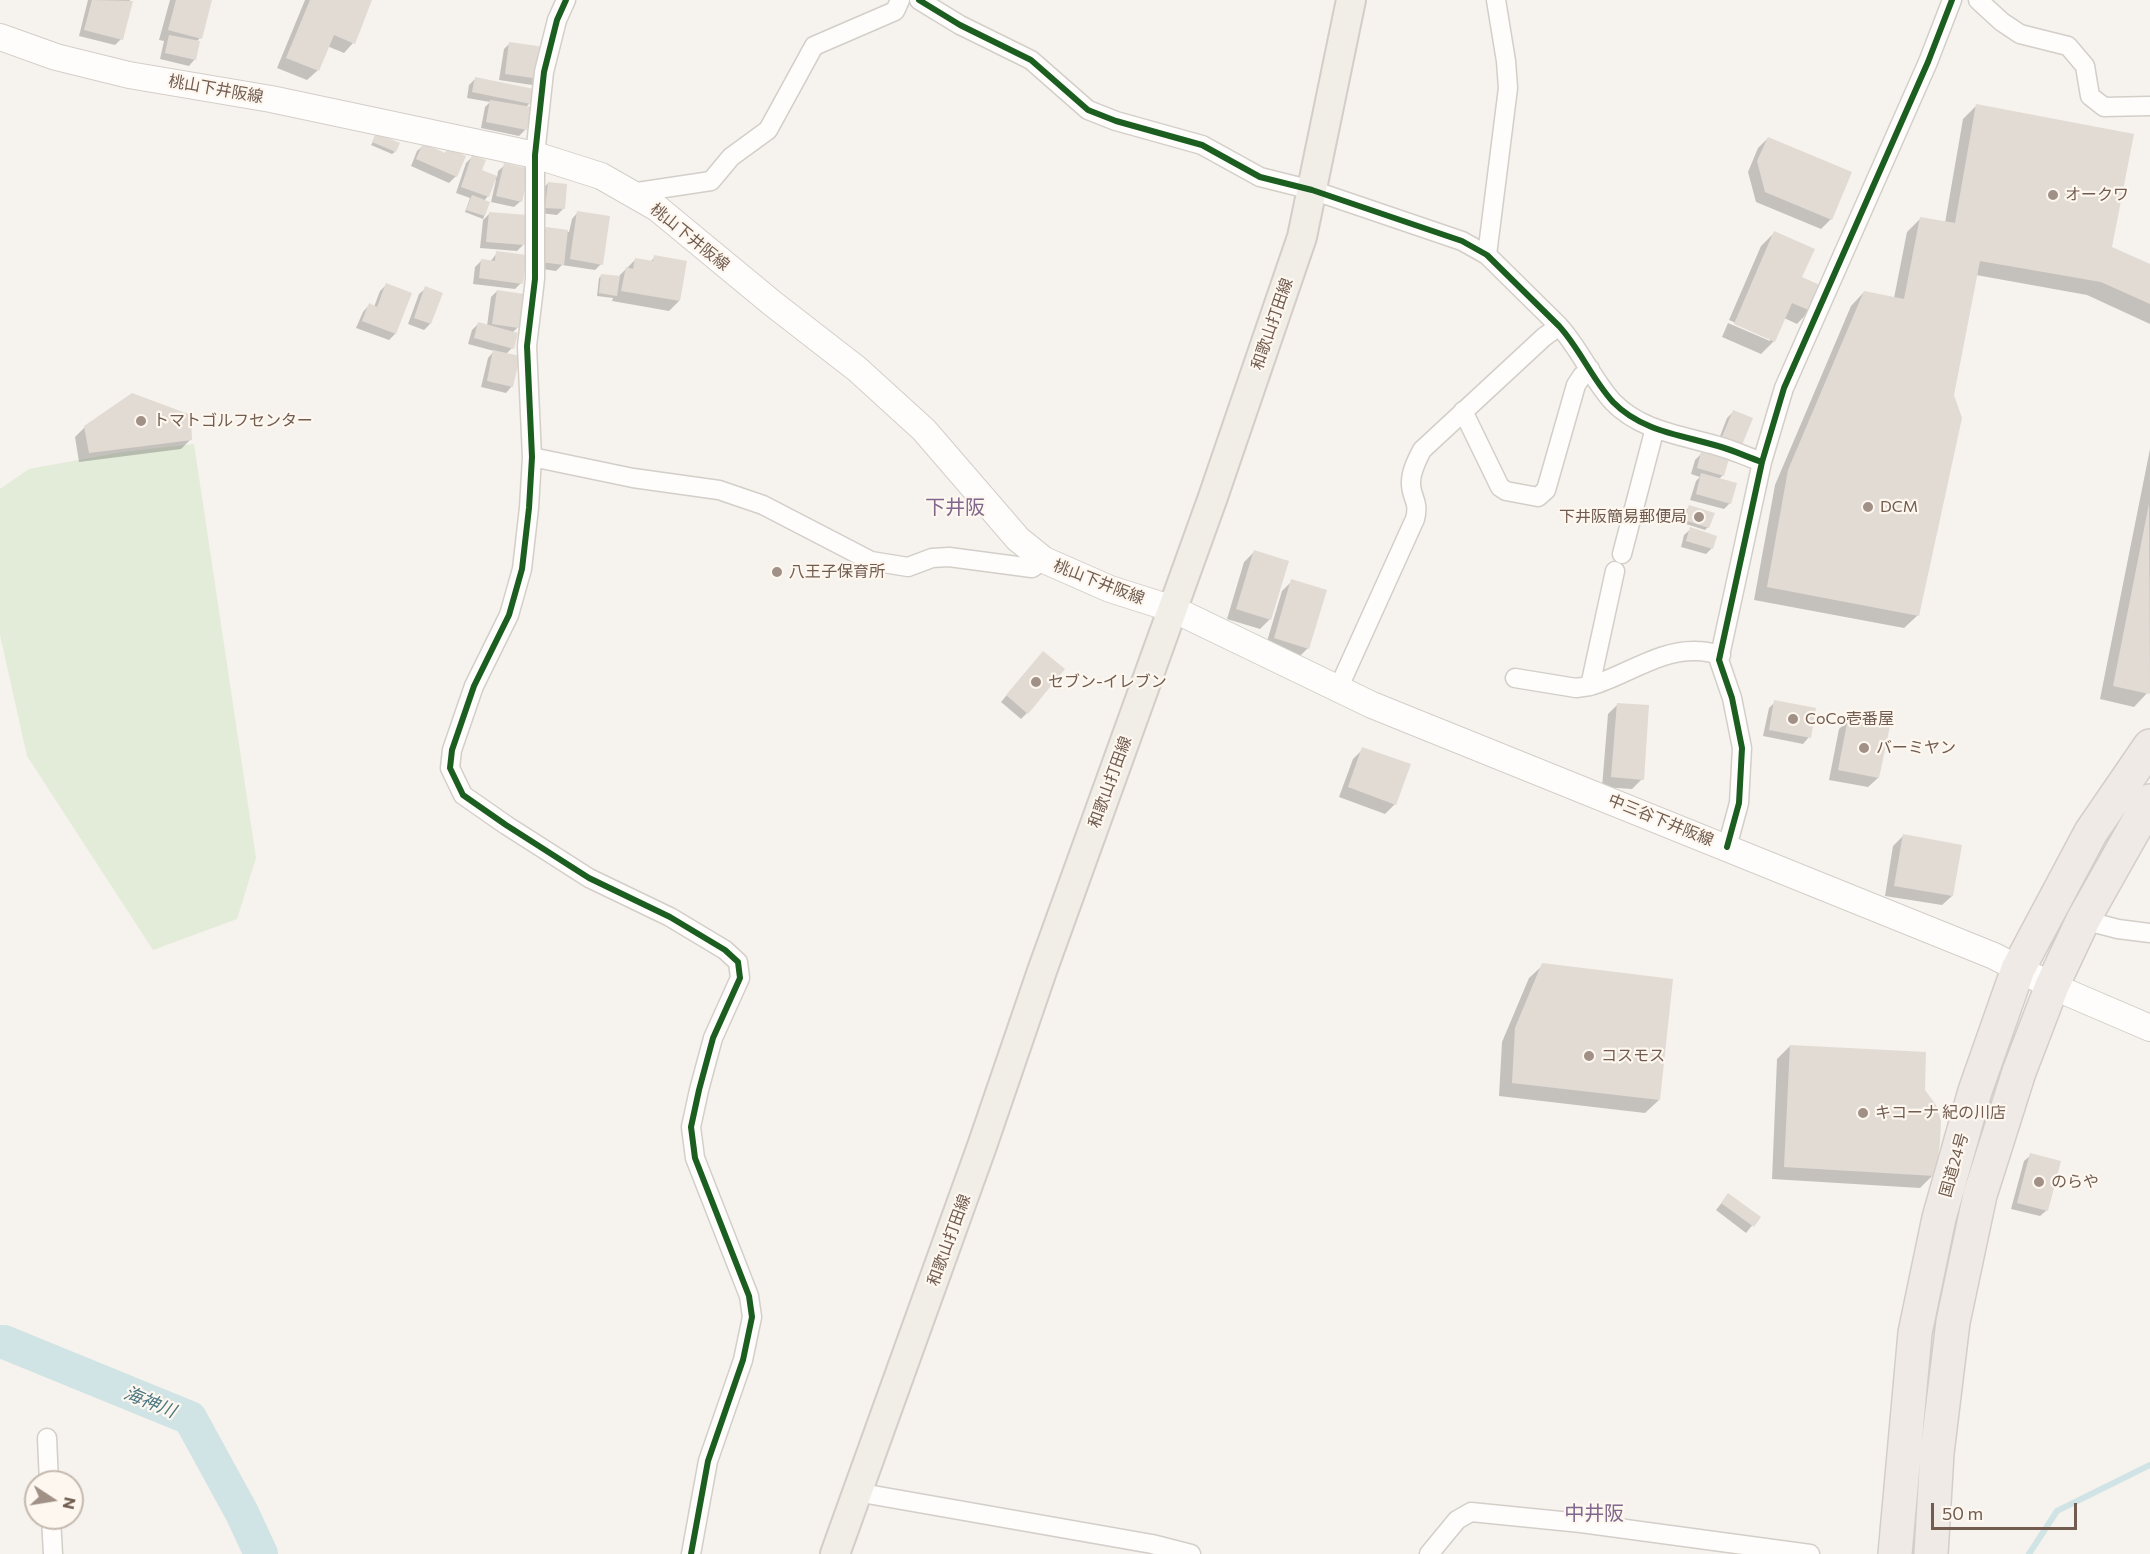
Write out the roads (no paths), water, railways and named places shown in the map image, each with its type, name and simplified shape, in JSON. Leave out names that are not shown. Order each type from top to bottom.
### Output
[{"type":"highway","name":"国道24号","points":[[1895,1554],[1915,1333],[1934,1241],[1975,1091],[2018,969],[2091,832],[2150,746]]},
{"type":"highway","name":"国道24号","points":[[1931,1554],[1937,1453],[1953,1322],[1978,1206],[2019,1071],[2052,986],[2083,920],[2150,801]]},
{"type":"main road","name":"和歌山打田線","points":[[835,1554],[1213,498],[1302,237],[1351,0]]},
{"type":"main road","name":"桃山下井阪線","points":[[0,37],[56,57],[129,75],[271,99],[535,155],[601,176],[657,208],[772,303],[857,369],[924,430],[1018,539],[1044,560],[1110,589],[1173,609]]},
{"type":"main road","name":"中三谷下井阪線","points":[[1173,609],[1372,705],[1994,956],[2052,986],[2150,1028]]},
{"type":"street","points":[[566,0],[557,20],[544,72],[535,155],[535,279],[527,346],[532,457],[522,568],[510,615],[474,686],[452,750],[450,768],[463,795],[506,825],[589,878],[679,922],[725,950],[738,962],[740,978],[713,1038],[691,1128],[695,1158],[749,1296],[752,1317],[743,1360],[708,1461],[691,1554]]},
{"type":"street","points":[[631,193],[711,181],[731,157],[768,130],[814,46],[895,10],[900,0]]},
{"type":"street","points":[[919,0],[960,25],[1031,60],[1088,110],[1116,121],[1202,145],[1260,177],[1312,190],[1462,241],[1487,255],[1559,326],[1570,338],[1612,401],[1632,419],[1655,429],[1720,446],[1762,462]]},
{"type":"street","points":[[1487,255],[1508,88],[1496,0]]},
{"type":"street","points":[[1727,847],[1739,803],[1742,748],[1732,698],[1719,660],[1762,462],[1784,388],[1928,62],[1952,0]]},
{"type":"street","points":[[1978,0],[2002,22],[2020,34],[2068,46],[2085,66],[2090,96],[2104,107],[2150,106]]},
{"type":"street","points":[[1338,689],[1415,519],[1418,508],[1410,483],[1422,450],[1544,337],[1559,326]]},
{"type":"street","points":[[1463,411],[1500,487],[1506,491],[1538,497],[1546,490],[1576,386],[1590,369]]},
{"type":"street","points":[[1590,686],[1618,562],[1655,429]]},
{"type":"street","points":[[532,457],[633,478],[719,490],[763,505],[871,561],[908,567],[932,558],[949,556],[1032,568],[1044,560]]},
{"type":"street","points":[[1515,678],[1576,688],[1606,681],[1680,652],[1696,651],[1721,655]]},
{"type":"street","points":[[2083,920],[2118,929],[2150,933]]},
{"type":"street","points":[[47,1438],[49,1470]]},
{"type":"street","points":[[856,1492],[1152,1544],[1191,1554]]},
{"type":"street","points":[[1429,1554],[1457,1520],[1471,1512],[1581,1523],[1810,1554]]},
{"type":"street","points":[[52,1530],[53,1554]]},
{"type":"waterway","name":"海神川","points":[[0,1342],[190,1418],[242,1513],[261,1554]]},
{"type":"waterway","points":[[2029,1554],[2057,1511],[2150,1465]]},
{"type":"place","name":"オークワ","points":[[2053,195]]},
{"type":"place","name":"トマトゴルフセンター","points":[[141,421]]},
{"type":"place","name":"DCM","points":[[1868,507]]},
{"type":"place","name":"下井阪簡易郵便局","points":[[1699,517]]},
{"type":"place","name":"八王子保育所","points":[[777,572]]},
{"type":"place","name":"セブン-イレブン","points":[[1036,682]]},
{"type":"place","name":"CoCo壱番屋","points":[[1793,719]]},
{"type":"place","name":"バーミヤン","points":[[1864,748]]},
{"type":"place","name":"コスモス","points":[[1589,1056]]},
{"type":"place","name":"キコーナ 紀の川店","points":[[1863,1113]]},
{"type":"place","name":"のらや","points":[[2039,1182]]},
{"type":"district","name":"下井阪","points":[[955,507]]},
{"type":"district","name":"中井阪","points":[[1594,1513]]}]
